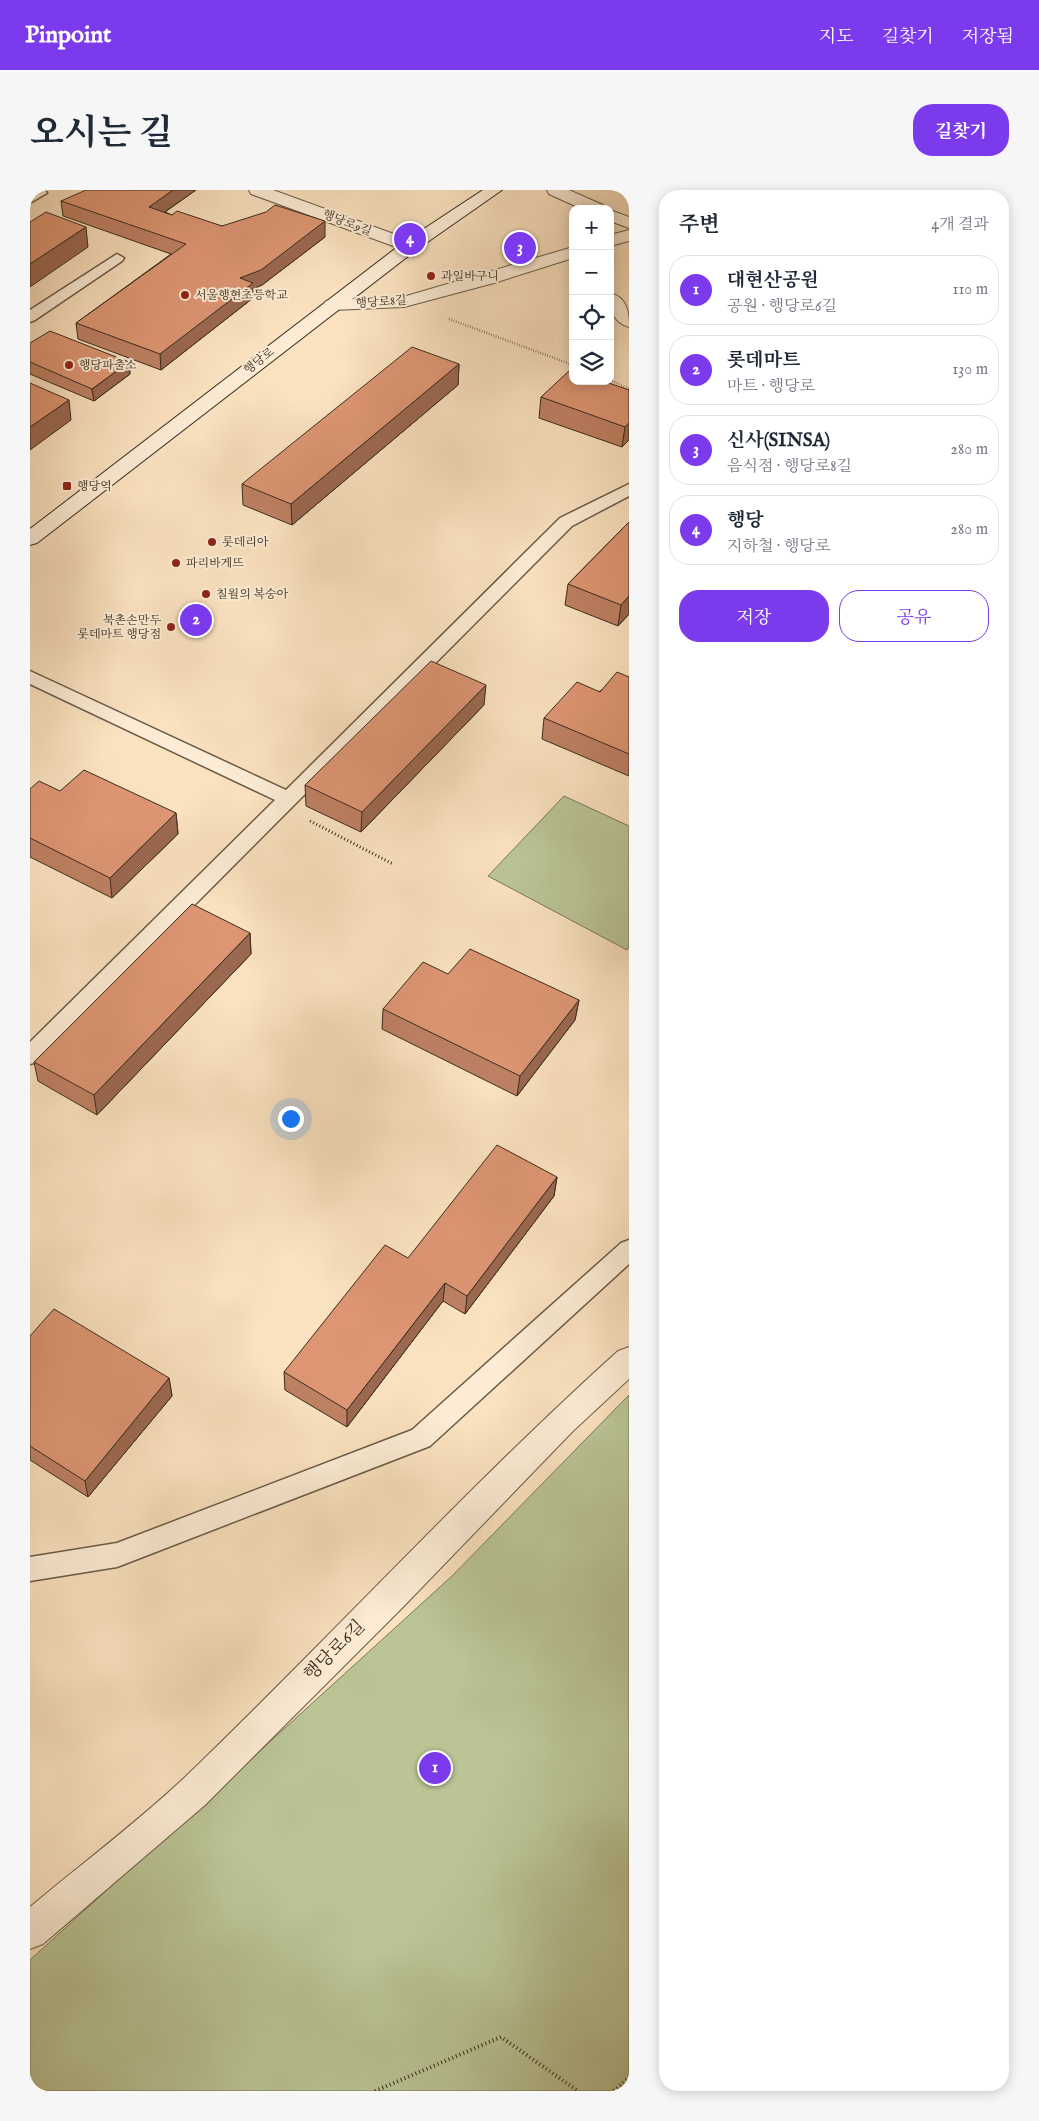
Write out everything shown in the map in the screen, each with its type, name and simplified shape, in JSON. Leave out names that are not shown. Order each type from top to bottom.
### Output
[{"type":"street","name":"행당로9길","points":[[257,190],[410,246]]},
{"type":"street","name":"행당로","points":[[30,539],[410,246],[494,190]]},
{"type":"street","points":[[555,190],[588,205]]},
{"type":"street","points":[[614,217],[629,223]]},
{"type":"street","points":[[614,239],[629,235]]},
{"type":"street","name":"행당로8길","points":[[332,305],[404,302],[488,279],[569,253]]},
{"type":"street","points":[[614,303],[629,321]]},
{"type":"street","name":"행당로6길","points":[[30,1931],[193,1793],[392,1595],[561,1422],[629,1360]]},
{"type":"lane","points":[[30,199],[40,193],[32,190]]},
{"type":"lane","points":[[30,317],[117,258]]},
{"type":"lane","points":[[30,1056],[566,522],[629,489]]},
{"type":"lane","points":[[30,677],[289,799]]},
{"type":"lane","points":[[30,1569],[117,1555],[421,1438],[629,1250]]},
{"type":"path","points":[[404,302],[569,364]]},
{"type":"path","points":[[614,382],[629,389]]},
{"type":"path","points":[[289,799],[308,820],[392,864]]},
{"type":"path","points":[[375,2091],[501,2037],[578,2091]]},
{"type":"path","points":[[614,2091],[629,2077]]},
{"type":"green space","points":[[564,796],[629,826],[629,947],[627,950],[488,876]]},
{"type":"green space","points":[[629,1395],[629,2091],[30,2091],[30,1960],[452,1576]]},
{"type":"building","name":"서울행현초등학교","points":[[86,190],[173,190],[149,207],[172,215],[177,211],[222,226],[266,212],[275,205],[325,221],[261,270],[240,278],[253,283],[160,354],[76,323],[186,244],[61,201]]},
{"type":"building","points":[[46,212],[86,227],[30,264],[30,222]]},
{"type":"building","name":"행당파출소","points":[[50,331],[129,362],[92,389],[30,362],[30,343]]},
{"type":"building","points":[[412,347],[459,364],[291,504],[242,484]]},
{"type":"building","points":[[569,371],[569,385],[614,385],[629,390],[629,423],[625,427],[541,397]]},
{"type":"building","points":[[30,383],[69,400],[30,427]]},
{"type":"building","points":[[629,522],[629,596],[621,605],[568,584]]},
{"type":"building","points":[[431,661],[486,685],[362,812],[305,785]]},
{"type":"building","points":[[617,672],[629,677],[629,754],[544,718],[577,682],[600,692]]},
{"type":"building","points":[[84,770],[176,813],[110,878],[30,838],[30,789],[39,781],[60,791]]},
{"type":"building","points":[[192,904],[250,933],[94,1095],[34,1062]]},
{"type":"building","points":[[470,949],[579,1000],[520,1076],[383,1009],[423,962],[448,974]]},
{"type":"building","points":[[497,1145],[557,1177],[467,1296],[445,1283],[347,1410],[284,1372],[385,1245],[408,1258]]},
{"type":"building","points":[[54,1309],[169,1378],[85,1481],[30,1446],[30,1336]]},
{"type":"place","name":"행당","points":[[410,239]]},
{"type":"place","name":"신사(SINSA)","points":[[520,248]]},
{"type":"place","name":"과일바구니","points":[[431,276]]},
{"type":"place","name":"서울행현초등학교","points":[[185,295]]},
{"type":"place","name":"행당파출소","points":[[69,365]]},
{"type":"place","name":"행당역","points":[[67,486]]},
{"type":"place","name":"롯데리아","points":[[212,542]]},
{"type":"place","name":"파리바게뜨","points":[[176,563]]},
{"type":"place","name":"칠월의 복숭아","points":[[206,594]]},
{"type":"place","name":"롯데마트","points":[[196,620]]},
{"type":"place","name":"북촌손만두 롯데마트 행당점","points":[[171,627]]},
{"type":"place","name":"대현산공원","points":[[435,1768]]}]
